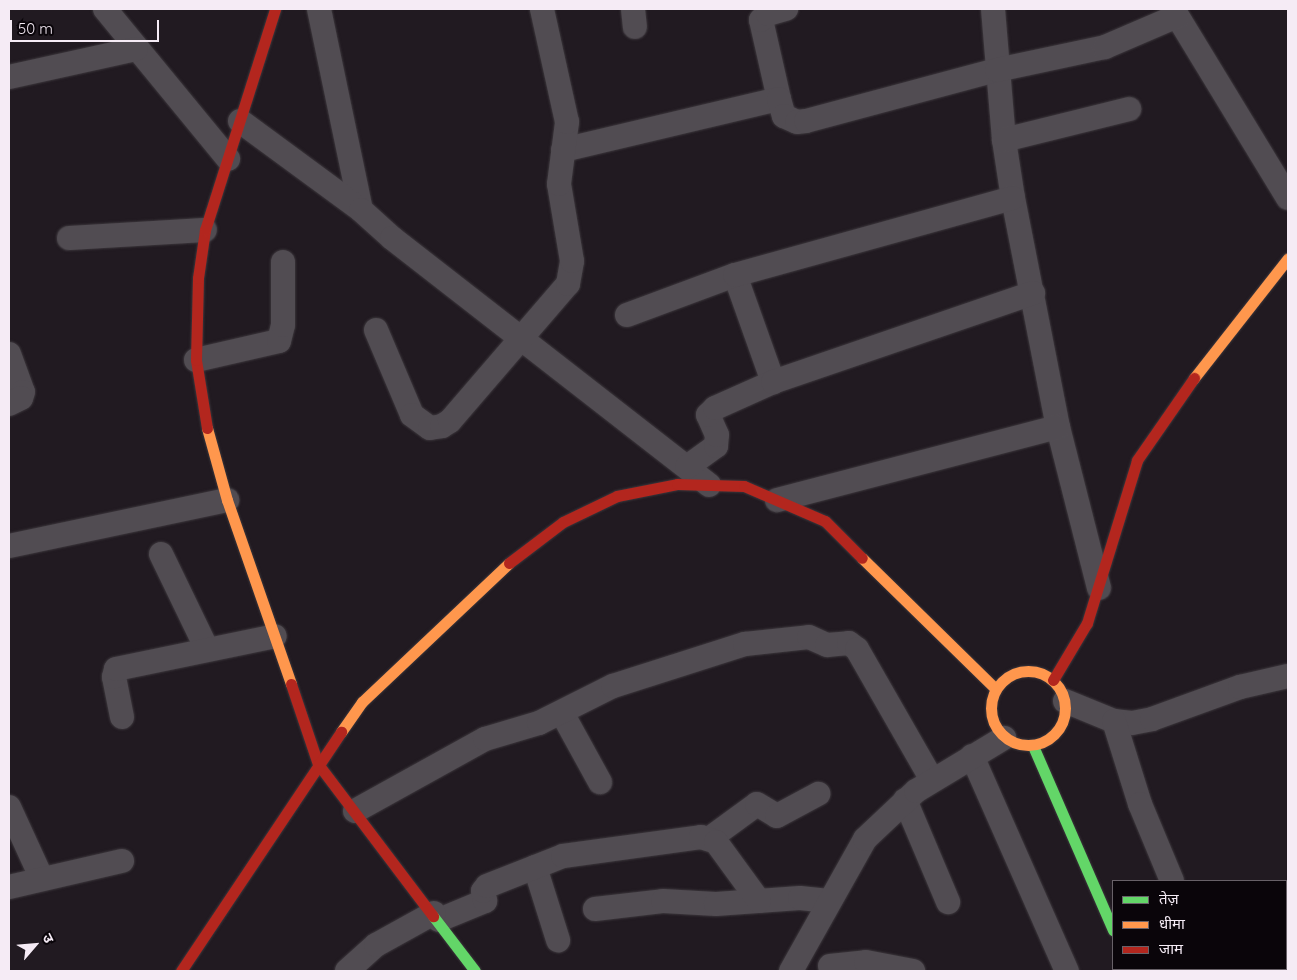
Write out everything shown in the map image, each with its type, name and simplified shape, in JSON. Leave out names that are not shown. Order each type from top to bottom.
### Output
[{"type":"main road","points":[[275,9],[205,230],[198,278],[196,360],[205,420],[228,500],[318,764],[436,916],[475,971]]},
{"type":"main road","points":[[1052,680],[1086,623],[1099,588],[1137,460],[1186,389],[1288,258]]},
{"type":"main road","points":[[180,971],[318,764],[362,702],[496,573],[563,522],[617,496],[677,484],[744,486],[825,521],[996,689]]},
{"type":"main road","points":[[1026,671],[1038,672],[1052,680],[1065,701],[1063,722],[1049,740],[1033,746],[1004,738],[992,717],[992,699],[996,689],[1003,680],[1026,671]]},
{"type":"main road","points":[[1033,746],[1112,928]]},
{"type":"street","points":[[105,9],[228,159]]},
{"type":"street","points":[[319,9],[362,210]]},
{"type":"street","points":[[376,330],[412,415],[430,428],[450,421],[521,337],[560,295],[571,274],[559,184],[567,122],[542,9]]},
{"type":"street","points":[[786,9],[768,14],[761,20],[784,116],[797,122],[997,70],[1105,47],[1175,12],[1288,198]]},
{"type":"street","points":[[993,9],[1004,140],[1013,198],[1058,427],[1099,588]]},
{"type":"street","points":[[9,77],[136,48]]},
{"type":"street","points":[[563,150],[779,99]]},
{"type":"street","points":[[1004,140],[1130,109]]},
{"type":"street","points":[[240,121],[362,210],[709,485]]},
{"type":"street","points":[[627,315],[734,275],[1013,198]]},
{"type":"street","points":[[69,238],[205,230]]},
{"type":"street","points":[[196,360],[279,341],[283,325],[283,262]]},
{"type":"street","points":[[734,275],[773,382]]},
{"type":"street","points":[[687,467],[716,446],[717,435],[709,420],[711,410],[773,382],[1032,293]]},
{"type":"street","points":[[9,354],[23,392],[22,398],[9,404]]},
{"type":"street","points":[[777,500],[1058,427]]},
{"type":"street","points":[[9,546],[228,500]]},
{"type":"street","points":[[161,554],[207,650]]},
{"type":"street","points":[[122,717],[114,677],[116,670],[275,636]]},
{"type":"street","points":[[355,811],[485,739],[562,713],[613,686],[745,644],[809,637],[827,645],[849,643],[857,649],[932,780]]},
{"type":"street","points":[[1065,701],[1114,721],[1132,723],[1152,719],[1240,686],[1288,676]]},
{"type":"street","points":[[562,713],[600,782]]},
{"type":"street","points":[[1114,721],[1128,771],[1172,880]]},
{"type":"street","points":[[791,971],[865,839],[905,800],[932,780],[1004,738]]},
{"type":"street","points":[[972,756],[1067,971]]},
{"type":"street","points":[[347,971],[376,945],[436,916],[485,901],[483,891],[487,886],[535,867],[579,853],[709,838],[756,804],[777,816],[818,794]]},
{"type":"street","points":[[905,800],[948,902]]},
{"type":"street","points":[[9,807],[42,879]]},
{"type":"street","points":[[709,838],[716,842],[759,901]]},
{"type":"street","points":[[9,887],[122,861]]},
{"type":"street","points":[[535,867],[558,940]]},
{"type":"street","points":[[595,909],[663,902],[716,904],[800,898],[829,901]]},
{"type":"street","points":[[807,943],[832,969],[866,962],[913,971]]},
{"type":"traffic: fast","points":[[1033,746],[1112,928]]},
{"type":"traffic: fast","points":[[433,916],[475,971]]},
{"type":"traffic: slow","points":[[1194,378],[1288,258]]},
{"type":"traffic: slow","points":[[207,428],[227,500],[291,684]]},
{"type":"traffic: slow","points":[[862,558],[996,689]]},
{"type":"traffic: slow","points":[[341,732],[362,702],[509,563]]},
{"type":"traffic: slow","points":[[1028,671],[1049,677],[1059,687],[1065,708],[1059,729],[1049,739],[1028,745],[1007,739],[997,729],[991,708],[997,687],[1007,677],[1028,671]]},
{"type":"traffic: jam","points":[[207,428],[196,360],[198,278],[205,230],[275,9]]},
{"type":"traffic: jam","points":[[1053,680],[1087,623],[1137,460],[1194,378]]},
{"type":"traffic: jam","points":[[509,563],[563,522],[617,496],[677,484],[744,486],[825,521],[862,558]]},
{"type":"traffic: jam","points":[[291,684],[318,764],[433,916]]},
{"type":"traffic: jam","points":[[181,971],[341,732]]}]
